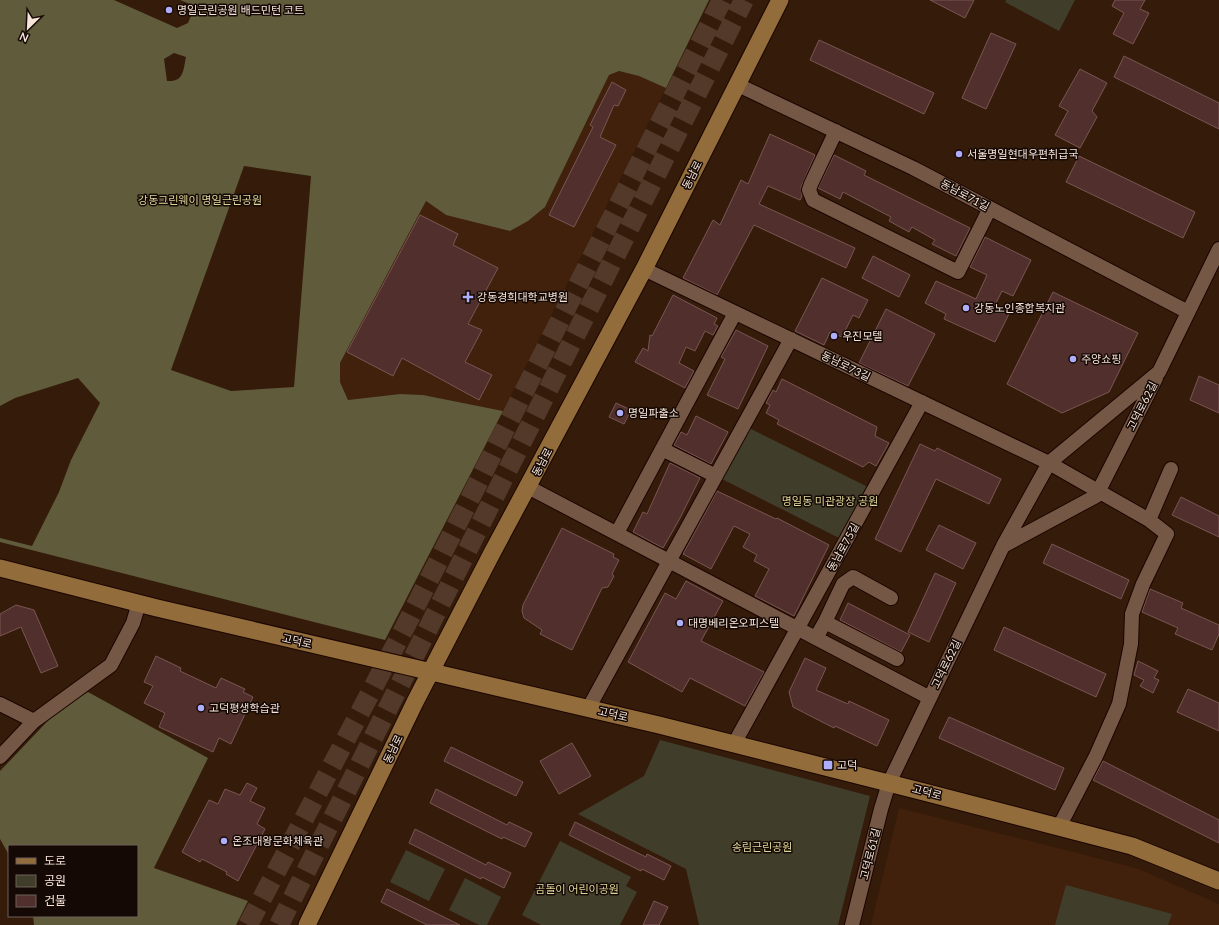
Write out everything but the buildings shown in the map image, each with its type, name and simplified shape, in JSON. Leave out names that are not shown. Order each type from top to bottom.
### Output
[{"type":"main road","name":"동남로","points":[[307,925],[431,672],[644,269],[780,0]]},
{"type":"main road","name":"고덕로","points":[[0,568],[139,603],[734,744],[889,783],[1132,846],[1219,881]]},
{"type":"street","name":"동남로71길","points":[[738,85],[913,168],[1188,312]]},
{"type":"street","points":[[836,131],[809,190],[813,200],[958,272],[990,208]]},
{"type":"street","name":"고덕로62길","points":[[1003,546],[1096,496],[1219,249]]},
{"type":"street","name":"동남로73길","points":[[644,269],[1049,463],[1148,520],[1167,534],[1143,584],[1132,614],[1131,644],[1119,704],[1096,756],[1059,827]]},
{"type":"street","points":[[617,534],[735,313]]},
{"type":"street","points":[[588,709],[791,339]]},
{"type":"street","name":"고덕로62길","points":[[889,783],[1003,546],[1049,463],[1159,372]]},
{"type":"street","name":"동남로75길","points":[[734,744],[922,402]]},
{"type":"street","points":[[662,449],[716,476]]},
{"type":"street","points":[[1148,520],[1171,469]]},
{"type":"street","points":[[528,486],[930,698]]},
{"type":"street","points":[[816,638],[843,584],[853,577],[891,598]]},
{"type":"street","points":[[0,757],[34,721],[111,665],[133,623],[139,603]]},
{"type":"street","points":[[825,622],[897,659]]},
{"type":"street","points":[[0,704],[34,721]]},
{"type":"street","name":"고덕로61길","points":[[852,925],[881,808],[889,783]]},
{"type":"shaded area","name":"강동경희대학교병원","points":[[619,71],[639,76],[666,88],[503,411],[423,395],[400,394],[348,400],[340,382],[340,363],[426,201],[446,215],[545,207],[609,75]]},
{"type":"shaded area","points":[[899,808],[1136,868],[1219,904],[1219,925],[871,925]]},
{"type":"green space","name":"강동그린웨이 명일근린공원","points":[[0,0],[114,0],[177,28],[188,23],[195,6],[180,0],[709,0],[666,88],[639,76],[619,71],[609,75],[545,207],[528,221],[510,231],[446,215],[426,201],[340,363],[340,382],[348,400],[400,394],[423,395],[503,411],[385,640],[0,542],[0,538],[32,546],[59,492],[71,460],[100,403],[78,378],[15,398],[0,406]],"holes":[[[174,53],[186,57],[183,71],[182,75],[177,80],[167,81],[164,59]],[[244,166],[311,176],[294,387],[231,391],[171,370]]]},
{"type":"green space","points":[[1006,0],[1075,0],[1059,31],[1005,2]]},
{"type":"green space","name":"명일동 미관광장 공원","points":[[747,427],[870,488],[843,540],[720,478]]},
{"type":"green space","points":[[88,692],[208,758],[154,868],[248,901],[236,925],[34,925],[33,917],[138,917],[138,845],[8,845],[8,853],[0,839],[0,771],[61,707]]},
{"type":"green space","name":"송림근린공원","points":[[660,740],[870,796],[838,925],[699,925],[686,869],[578,814],[644,776]]},
{"type":"green space","name":"곰돌이 어린이공원","points":[[560,841],[631,877],[626,886],[637,892],[620,925],[541,925],[522,915]]},
{"type":"green space","points":[[406,850],[445,869],[429,901],[390,882]]},
{"type":"green space","points":[[465,878],[501,897],[487,925],[479,925],[449,910]]},
{"type":"green space","points":[[1066,885],[1172,914],[1168,925],[1055,925]]},
{"type":"tunnel","points":[[248,925],[405,627],[722,0]]},
{"type":"tunnel","points":[[279,925],[744,0]]},
{"type":"place","name":"명일근린공원 배드민턴 코트","points":[[169,10]]},
{"type":"place","name":"서울명일현대우편취급국","points":[[959,154]]},
{"type":"place","name":"강동경희대학교병원","points":[[468,297]]},
{"type":"place","name":"강동노인종합복지관","points":[[966,308]]},
{"type":"place","name":"우진모텔","points":[[834,336]]},
{"type":"place","name":"주양쇼핑","points":[[1073,359]]},
{"type":"place","name":"명일파출소","points":[[620,413]]},
{"type":"place","name":"대명베리온오피스텔","points":[[680,623]]},
{"type":"place","name":"고덕평생학습관","points":[[201,708]]},
{"type":"place","name":"고덕","points":[[828,765]]},
{"type":"place","name":"온조대왕문화체육관","points":[[224,841]]}]
